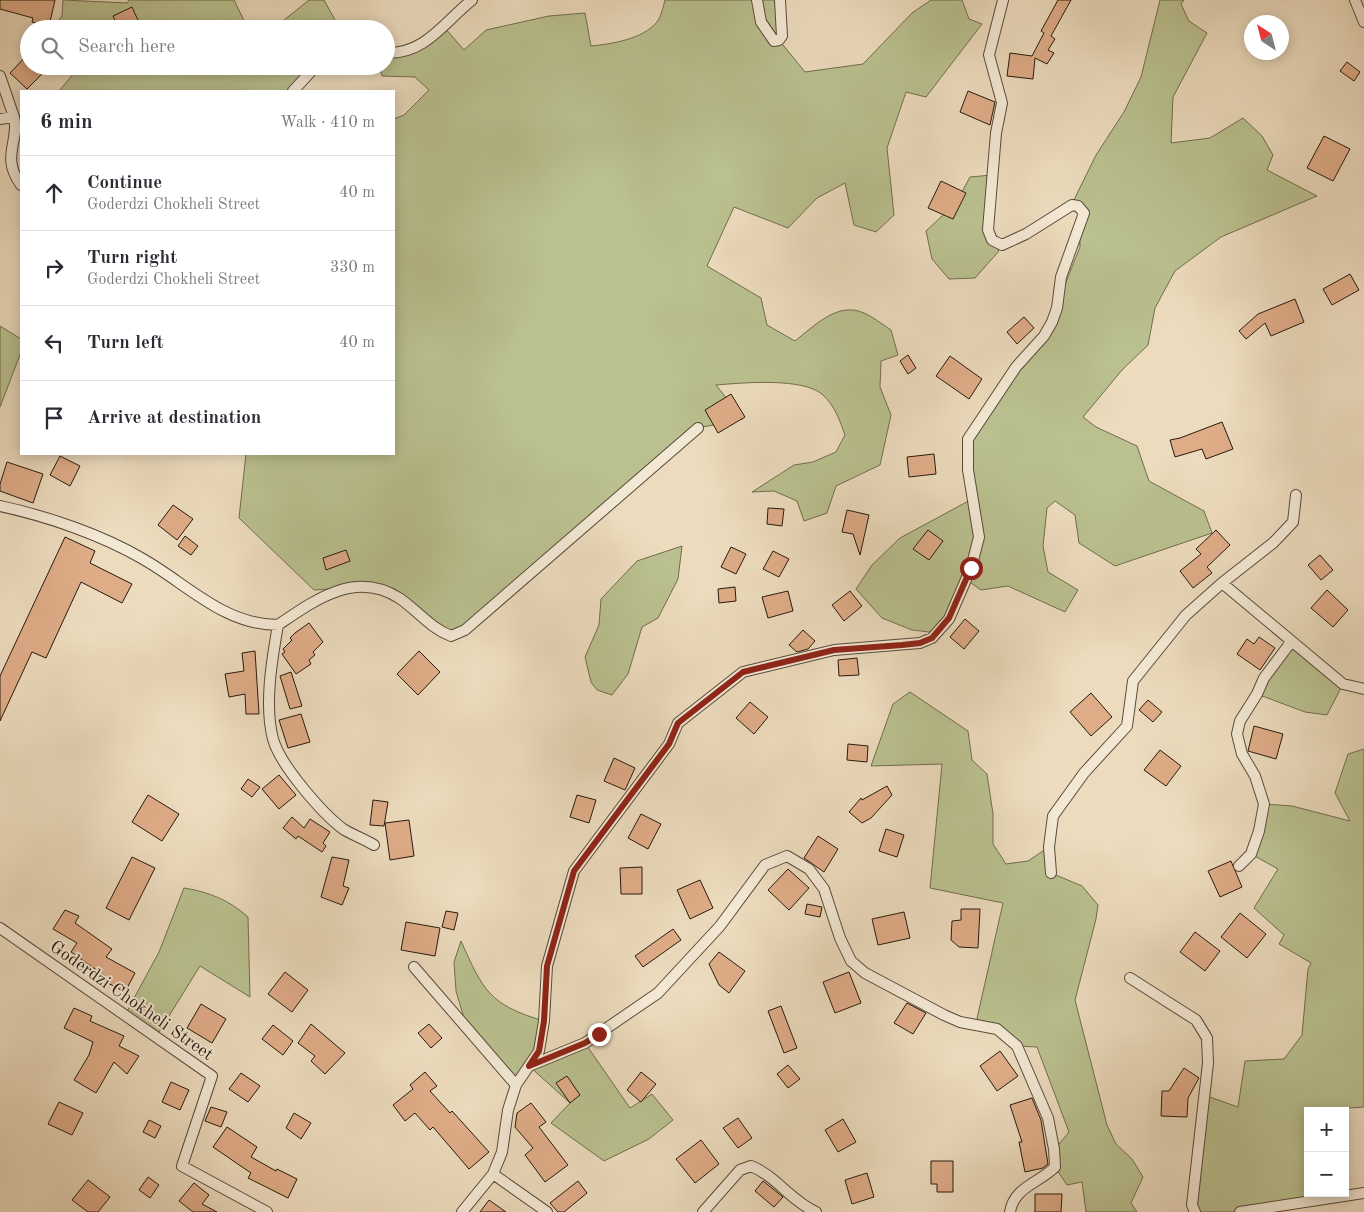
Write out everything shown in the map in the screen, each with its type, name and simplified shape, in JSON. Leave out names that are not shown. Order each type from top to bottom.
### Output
[{"type":"street","points":[[395,53],[401,53],[425,43],[472,0]]},
{"type":"street","points":[[757,0],[761,22],[774,41],[779,40],[782,36],[780,0]]},
{"type":"street","points":[[462,1212],[494,1174],[502,1152],[508,1110],[516,1085],[539,1051],[544,1021],[547,966],[574,871],[669,744],[678,723],[743,672],[834,650],[920,643],[932,638],[949,618],[962,590],[971,568],[979,537],[968,470],[968,439],[1016,367],[1044,336],[1052,322],[1057,308],[1061,277],[1084,213],[1078,206],[1072,205],[1026,234],[1002,245],[992,240],[988,230],[996,133],[1002,103],[989,56],[1003,0]]},
{"type":"street","points":[[1355,0],[1364,22]]},
{"type":"street","points":[[294,90],[308,75]]},
{"type":"street","points":[[0,76],[15,123],[8,154],[12,176],[20,184]]},
{"type":"street","points":[[0,119],[14,117]]},
{"type":"street","points":[[0,506],[21,511],[113,543],[144,559],[224,612],[259,625],[278,625],[321,597],[342,589],[373,586],[399,598],[439,632],[451,636],[465,630],[698,428]]},
{"type":"street","points":[[1051,873],[1049,847],[1053,816],[1084,773],[1127,726],[1133,681],[1186,615],[1222,583],[1273,543],[1293,522],[1296,494]]},
{"type":"street","points":[[1222,583],[1343,684],[1364,689]]},
{"type":"street","points":[[278,625],[272,657],[270,702],[273,740],[291,772],[314,801],[343,829],[374,845]]},
{"type":"street","points":[[1239,866],[1251,854],[1259,831],[1264,804],[1255,776],[1242,754],[1237,734],[1240,721],[1257,694],[1264,678],[1291,642]]},
{"type":"street","points":[[529,1066],[585,1043],[658,993],[720,926],[765,865],[787,856],[809,869],[824,889],[840,938],[851,961],[865,973],[960,1022],[997,1029],[1017,1046],[1048,1118],[1054,1149],[1055,1167],[1045,1177],[1025,1187],[1015,1196],[1010,1212]]},
{"type":"street","name":"Goderdzi Chokheli Street","points":[[0,928],[212,1076],[182,1166],[266,1212]]},
{"type":"street","points":[[414,968],[516,1085]]},
{"type":"street","points":[[1130,978],[1196,1020],[1207,1038],[1208,1063],[1192,1205],[1195,1212]]},
{"type":"street","points":[[703,1212],[740,1170],[750,1166],[763,1171],[804,1207],[816,1212]]},
{"type":"street","points":[[494,1174],[547,1212]]},
{"type":"street","points":[[1240,1212],[1364,1193]]},
{"type":"green space","points":[[63,0],[127,3],[129,0],[234,0],[244,20],[59,20],[62,16]]},
{"type":"green space","points":[[309,0],[324,0],[335,20],[284,20]]},
{"type":"green space","points":[[665,0],[776,0],[779,40],[805,72],[863,64],[912,13],[931,0],[962,0],[969,19],[982,24],[926,97],[906,92],[887,148],[894,215],[876,232],[854,225],[845,183],[817,198],[788,228],[734,207],[707,266],[761,298],[767,325],[795,341],[818,322],[845,310],[864,313],[891,330],[898,355],[881,361],[880,387],[891,415],[880,465],[836,486],[827,513],[804,521],[797,501],[774,491],[752,492],[794,465],[813,462],[836,452],[845,435],[831,404],[814,389],[787,383],[716,385],[743,419],[698,428],[451,636],[373,586],[314,590],[239,518],[246,455],[395,455],[395,119],[404,115],[429,90],[415,77],[382,76],[395,75],[395,49],[417,43],[444,27],[464,50],[486,30],[549,16],[585,13],[591,46],[608,44],[627,40],[644,33],[660,17]]},
{"type":"green space","points":[[1160,0],[1184,0],[1181,4],[1189,21],[1207,33],[1173,97],[1171,143],[1210,138],[1243,118],[1262,136],[1273,155],[1267,170],[1317,196],[1221,237],[1175,271],[1155,308],[1148,345],[1122,370],[1083,417],[1096,427],[1137,446],[1149,481],[1204,511],[1212,533],[1115,566],[1079,543],[1075,515],[1055,501],[1047,508],[1043,546],[1048,572],[1078,590],[1065,612],[1008,586],[981,590],[967,580],[938,633],[912,630],[882,618],[856,589],[872,565],[900,538],[974,498],[972,439],[1037,342],[1062,292],[1080,247],[1079,212],[1069,210],[1096,155],[1124,112],[1141,77]]},
{"type":"green space","points":[[72,75],[312,75],[300,90],[60,90]]},
{"type":"green space","points":[[992,175],[990,241],[999,251],[975,278],[949,279],[932,259],[926,231],[956,203],[970,177]]},
{"type":"green space","points":[[0,326],[20,338],[20,355],[0,407]]},
{"type":"green space","points":[[682,546],[678,579],[658,618],[642,627],[628,674],[612,695],[597,690],[591,682],[585,657],[599,625],[601,599],[637,561]]},
{"type":"green space","points":[[1291,642],[1343,684],[1327,715],[1305,712],[1257,694]]},
{"type":"green space","points":[[910,692],[968,731],[972,760],[987,774],[993,814],[993,844],[1006,864],[1028,861],[1049,847],[1051,873],[1082,886],[1098,905],[1075,1000],[1107,1125],[1116,1144],[1132,1159],[1143,1177],[1131,1203],[1137,1212],[1086,1212],[1082,1182],[1067,1185],[1055,1167],[1055,1149],[1069,1132],[1037,1047],[1017,1046],[997,1029],[976,1023],[1003,903],[930,888],[942,764],[871,766],[893,704]]},
{"type":"green space","points":[[1364,749],[1364,1107],[1304,1107],[1304,1197],[1309,1197],[1309,1201],[1240,1212],[1195,1212],[1204,1095],[1238,1107],[1245,1061],[1284,1059],[1302,1035],[1308,969],[1311,963],[1279,944],[1284,935],[1254,908],[1278,869],[1251,854],[1264,804],[1292,806],[1350,821],[1335,793],[1348,754]]},
{"type":"green space","points":[[184,888],[218,898],[234,906],[248,917],[250,997],[200,966],[156,1037],[125,1015],[159,952]]},
{"type":"green space","points":[[461,941],[482,984],[499,1002],[511,1009],[544,1021],[529,1065],[585,1043],[630,1108],[652,1094],[673,1120],[649,1139],[604,1161],[551,1123],[570,1103],[529,1066],[516,1085],[467,1028],[456,991],[454,962]]},
{"type":"building","points":[[0,0],[55,0],[50,20],[32,20],[33,18],[0,9]]},
{"type":"building","points":[[1058,0],[1071,0],[1051,36],[1055,39],[1048,50],[1054,53],[1047,64],[1035,58],[1033,79],[1007,76],[1010,53],[1032,56],[1044,33],[1041,31]]},
{"type":"building","points":[[132,7],[138,20],[115,20],[113,16]]},
{"type":"building","points":[[20,62],[20,75],[41,75],[27,89],[10,73]]},
{"type":"building","points":[[1347,62],[1360,72],[1354,81],[1340,71]]},
{"type":"building","points":[[968,91],[995,102],[990,125],[960,112]]},
{"type":"building","points":[[1324,136],[1350,149],[1333,181],[1307,168]]},
{"type":"building","points":[[941,181],[966,193],[953,219],[928,208]]},
{"type":"building","points":[[1350,274],[1359,290],[1332,305],[1323,289]]},
{"type":"building","points":[[1295,299],[1304,322],[1271,336],[1265,323],[1246,339],[1239,331],[1258,314]]},
{"type":"building","points":[[1024,317],[1034,328],[1017,344],[1007,332]]},
{"type":"building","points":[[908,355],[916,368],[908,374],[900,361]]},
{"type":"building","points":[[950,356],[982,379],[969,399],[936,376]]},
{"type":"building","points":[[731,394],[745,417],[718,433],[705,410]]},
{"type":"building","points":[[1222,422],[1233,449],[1206,459],[1202,449],[1175,457],[1170,440]]},
{"type":"building","points":[[934,454],[936,474],[909,477],[907,457]]},
{"type":"building","points":[[60,456],[80,466],[70,486],[50,475]]},
{"type":"building","points":[[7,462],[43,474],[33,503],[0,491],[0,484]]},
{"type":"building","points":[[173,505],[193,519],[177,540],[158,525]]},
{"type":"building","points":[[768,508],[784,509],[782,526],[767,524]]},
{"type":"building","points":[[847,510],[869,515],[860,555],[853,534],[842,532]]},
{"type":"building","points":[[928,530],[943,541],[929,560],[913,549]]},
{"type":"building","points":[[1216,530],[1230,545],[1207,567],[1212,573],[1193,588],[1180,571],[1201,554],[1196,549]]},
{"type":"building","points":[[185,536],[198,546],[191,555],[178,546]]},
{"type":"building","points":[[65,537],[95,551],[90,563],[132,584],[122,603],[81,582],[46,658],[32,652],[0,721],[0,676]]},
{"type":"building","points":[[731,547],[746,554],[736,574],[721,567]]},
{"type":"building","points":[[346,550],[350,561],[326,570],[323,558]]},
{"type":"building","points":[[773,551],[789,559],[779,577],[763,569]]},
{"type":"building","points":[[1320,555],[1333,570],[1321,580],[1308,565]]},
{"type":"building","points":[[735,587],[736,601],[719,603],[718,589]]},
{"type":"building","points":[[1327,590],[1348,610],[1333,627],[1311,608]]},
{"type":"building","points":[[788,591],[793,611],[768,618],[762,597]]},
{"type":"building","points":[[850,591],[862,606],[844,621],[832,605]]},
{"type":"building","points":[[965,619],[979,631],[964,649],[950,637]]},
{"type":"building","points":[[309,623],[323,642],[313,652],[315,655],[309,660],[311,664],[296,674],[282,654],[285,652],[283,649],[292,640],[290,638],[295,633]]},
{"type":"building","points":[[803,630],[815,641],[808,649],[797,652],[789,645]]},
{"type":"building","points":[[1259,637],[1275,648],[1260,670],[1237,654],[1247,639],[1254,644]]},
{"type":"building","points":[[255,651],[259,714],[246,714],[245,694],[229,697],[225,674],[244,671],[242,653]]},
{"type":"building","points":[[419,651],[440,672],[418,695],[397,674]]},
{"type":"building","points":[[857,658],[859,675],[839,676],[838,660]]},
{"type":"building","points":[[291,672],[302,706],[290,709],[280,676]]},
{"type":"building","points":[[1091,693],[1112,717],[1091,736],[1070,712]]},
{"type":"building","points":[[1148,700],[1162,712],[1153,722],[1139,710]]},
{"type":"building","points":[[750,702],[768,717],[754,734],[736,718]]},
{"type":"building","points":[[301,714],[310,742],[288,748],[279,720]]},
{"type":"building","points":[[1254,726],[1283,734],[1276,759],[1248,751]]},
{"type":"building","points":[[848,744],[868,746],[867,762],[847,760]]},
{"type":"building","points":[[1160,750],[1181,766],[1166,786],[1144,770]]},
{"type":"building","points":[[614,758],[635,768],[625,790],[604,781]]},
{"type":"building","points":[[279,775],[296,795],[279,809],[262,789]]},
{"type":"building","points":[[248,779],[260,787],[252,797],[241,789]]},
{"type":"building","points":[[887,786],[892,795],[871,818],[862,823],[849,812],[861,798],[862,800]]},
{"type":"building","points":[[148,795],[179,814],[162,841],[132,822]]},
{"type":"building","points":[[577,795],[596,800],[589,823],[570,817]]},
{"type":"building","points":[[373,800],[388,802],[384,826],[370,825]]},
{"type":"building","points":[[641,814],[661,824],[648,849],[628,838]]},
{"type":"building","points":[[292,817],[304,828],[310,819],[330,832],[323,843],[326,846],[322,852],[298,836],[296,839],[283,828]]},
{"type":"building","points":[[409,820],[414,856],[390,860],[385,823]]},
{"type":"building","points":[[886,829],[904,835],[897,857],[879,851]]},
{"type":"building","points":[[818,836],[838,849],[824,872],[804,858]]},
{"type":"building","points":[[132,857],[155,868],[129,920],[106,908]]},
{"type":"building","points":[[332,857],[349,860],[343,886],[349,888],[342,905],[321,897]]},
{"type":"building","points":[[1231,861],[1242,887],[1220,897],[1208,871]]},
{"type":"building","points":[[642,867],[642,894],[621,894],[620,868]]},
{"type":"building","points":[[788,869],[809,888],[789,910],[768,890]]},
{"type":"building","points":[[700,880],[713,908],[690,919],[677,890]]},
{"type":"building","points":[[807,904],[822,907],[820,917],[805,914]]},
{"type":"building","points":[[961,909],[980,909],[978,948],[959,947],[951,940],[952,921],[961,920]]},
{"type":"building","points":[[65,910],[79,916],[75,923],[112,949],[106,957],[135,973],[125,992],[102,980],[105,976],[71,952],[77,943],[53,929]]},
{"type":"building","points":[[446,911],[458,913],[454,930],[442,927]]},
{"type":"building","points":[[904,912],[910,938],[878,945],[872,919]]},
{"type":"building","points":[[1240,913],[1266,934],[1247,958],[1221,937]]},
{"type":"building","points":[[406,922],[440,928],[435,956],[401,950]]},
{"type":"building","points":[[673,929],[681,940],[643,967],[635,956]]},
{"type":"building","points":[[1195,932],[1220,951],[1205,971],[1180,952]]},
{"type":"building","points":[[719,952],[745,971],[729,993],[719,985],[709,964]]},
{"type":"building","points":[[285,972],[308,990],[292,1012],[268,994]]},
{"type":"building","points":[[849,972],[861,1003],[835,1013],[823,982]]},
{"type":"building","points":[[907,1003],[926,1013],[913,1034],[894,1023]]},
{"type":"building","points":[[201,1004],[226,1019],[212,1043],[187,1028]]},
{"type":"building","points":[[781,1006],[797,1048],[784,1053],[768,1011]]},
{"type":"building","points":[[74,1008],[92,1016],[90,1021],[124,1036],[119,1046],[139,1056],[127,1074],[114,1062],[96,1093],[74,1080],[89,1055],[93,1042],[64,1028]]},
{"type":"building","points":[[311,1024],[345,1053],[325,1074],[311,1061],[315,1056],[298,1043]]},
{"type":"building","points":[[429,1024],[442,1038],[431,1048],[418,1033]]},
{"type":"building","points":[[273,1025],[293,1041],[283,1055],[262,1039]]},
{"type":"building","points":[[1000,1051],[1018,1076],[997,1091],[980,1066]]},
{"type":"building","points":[[788,1065],[800,1079],[788,1088],[777,1074]]},
{"type":"building","points":[[1184,1068],[1199,1078],[1188,1098],[1187,1117],[1161,1116],[1162,1091],[1169,1091]]},
{"type":"building","points":[[425,1072],[437,1086],[430,1091],[450,1113],[452,1111],[489,1152],[469,1169],[433,1127],[430,1130],[415,1113],[405,1121],[393,1105],[413,1089],[410,1085]]},
{"type":"building","points":[[641,1072],[656,1084],[641,1102],[627,1090]]},
{"type":"building","points":[[241,1073],[260,1086],[248,1102],[229,1089]]},
{"type":"building","points":[[567,1076],[580,1095],[570,1103],[556,1083]]},
{"type":"building","points":[[171,1082],[189,1090],[180,1110],[162,1102]]},
{"type":"building","points":[[1032,1098],[1041,1120],[1048,1164],[1043,1168],[1025,1172],[1019,1142],[1022,1142],[1010,1105]]},
{"type":"building","points":[[59,1102],[83,1113],[72,1135],[48,1124]]},
{"type":"building","points":[[531,1103],[546,1122],[539,1127],[568,1165],[545,1182],[525,1155],[533,1148],[515,1127],[517,1113]]},
{"type":"building","points":[[211,1107],[227,1112],[221,1127],[205,1121]]},
{"type":"building","points":[[294,1113],[311,1123],[301,1139],[286,1128]]},
{"type":"building","points":[[738,1118],[752,1138],[738,1148],[723,1128]]},
{"type":"building","points":[[843,1119],[856,1142],[838,1152],[825,1130]]},
{"type":"building","points":[[149,1120],[161,1126],[155,1138],[143,1132]]},
{"type":"building","points":[[227,1127],[257,1147],[251,1157],[276,1171],[277,1169],[297,1179],[288,1198],[248,1178],[251,1173],[213,1147]]},
{"type":"building","points":[[701,1140],[719,1164],[695,1183],[676,1159]]},
{"type":"building","points":[[931,1161],[953,1161],[953,1192],[937,1192],[937,1184],[931,1184]]},
{"type":"building","points":[[867,1173],[874,1197],[852,1204],[845,1180]]},
{"type":"building","points":[[148,1177],[159,1185],[150,1198],[139,1190]]},
{"type":"building","points":[[88,1180],[110,1197],[98,1212],[88,1212],[72,1200]]},
{"type":"building","points":[[578,1181],[587,1193],[564,1212],[558,1212],[550,1203]]},
{"type":"building","points":[[763,1181],[783,1197],[774,1207],[755,1191]]},
{"type":"building","points":[[194,1183],[209,1195],[202,1204],[217,1212],[193,1212],[179,1201]]},
{"type":"building","points":[[1035,1194],[1062,1194],[1061,1212],[1035,1212]]},
{"type":"building","points":[[489,1200],[506,1212],[480,1212]]},
{"type":"route","points":[[599,1034],[585,1043],[529,1066],[539,1051],[544,1021],[547,966],[574,871],[669,744],[678,723],[705,699],[743,672],[767,664],[834,650],[920,643],[932,638],[949,618],[971,568]]}]
